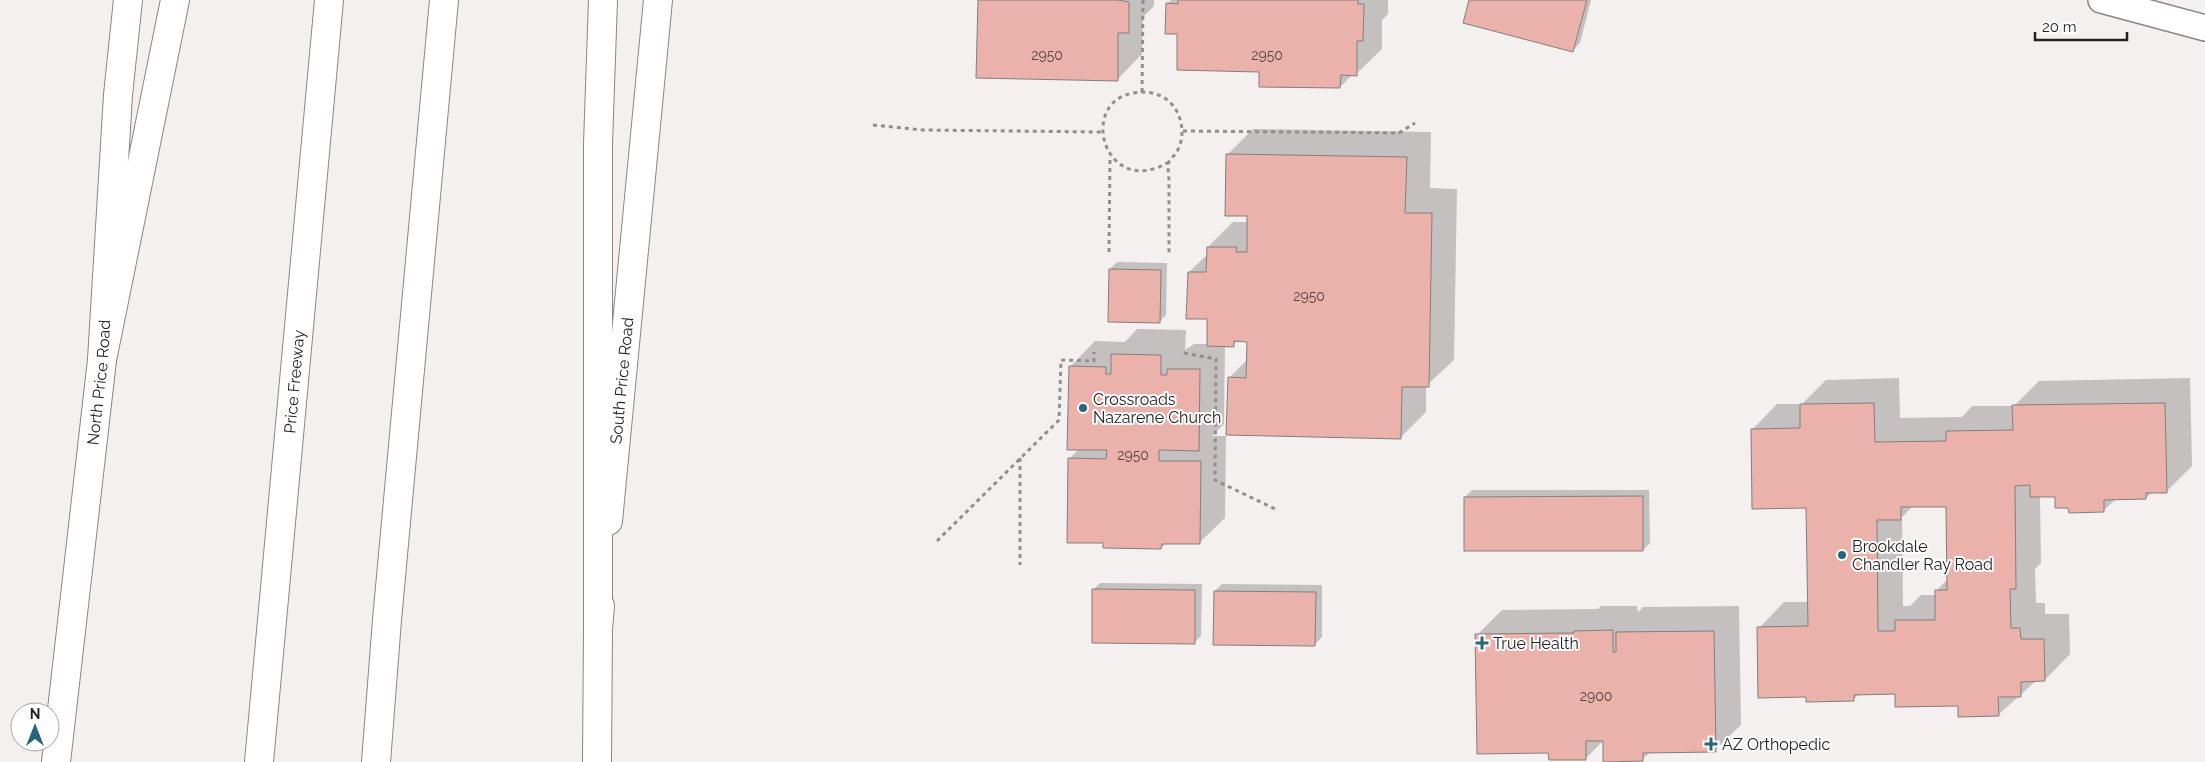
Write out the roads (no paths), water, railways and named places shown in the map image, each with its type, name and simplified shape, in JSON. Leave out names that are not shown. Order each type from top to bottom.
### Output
[{"type":"main road","name":"North Price Road","points":[[56,762],[102,360],[118,95],[128,0]]},
{"type":"main road","points":[[102,360],[175,0]]},
{"type":"main road","name":"Price Freeway","points":[[259,762],[329,0]]},
{"type":"main road","points":[[376,762],[387,620],[444,0]]},
{"type":"main road","points":[[598,629],[598,144],[603,0]]},
{"type":"main road","name":"South Price Road","points":[[597,762],[598,629],[658,0]]},
{"type":"street","points":[[2101,0],[2205,28]]},
{"type":"place","name":"Crossroads Nazarene Church","points":[[1083,408]]},
{"type":"place","name":"Brookdale Chandler Ray Road","points":[[1842,555]]},
{"type":"place","name":"True Health","points":[[1482,643]]},
{"type":"place","name":"AZ Orthopedic","points":[[1711,744]]}]
